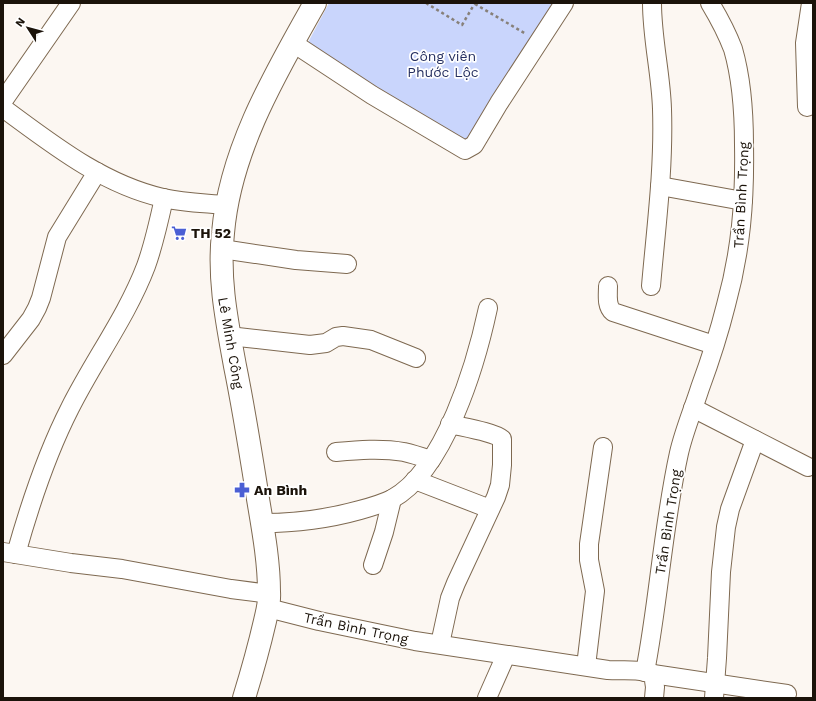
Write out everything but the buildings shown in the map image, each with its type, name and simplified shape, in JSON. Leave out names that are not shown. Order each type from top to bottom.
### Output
[{"type":"main road","name":"Lê Minh Công","points":[[244,698],[260,645],[269,601],[262,523],[222,291],[222,249],[226,205],[248,137],[270,85],[315,3]]},
{"type":"street","points":[[3,101],[72,3]]},
{"type":"street","points":[[293,43],[360,88],[465,150],[474,145],[564,3]]},
{"type":"street","points":[[651,286],[660,186],[662,109],[661,85],[653,29],[652,3]]},
{"type":"street","name":"Trần Bình Trọng","points":[[9,553],[71,563],[122,569],[232,589],[371,633],[506,655],[618,671],[639,670],[649,673],[650,647],[666,521],[679,454],[684,433],[726,306],[738,256],[741,234],[745,168],[744,109],[733,50],[719,18],[710,3]]},
{"type":"street","points":[[807,107],[805,43],[811,3]]},
{"type":"street","points":[[3,108],[63,152],[97,172],[127,186],[164,198],[226,205]]},
{"type":"street","points":[[3,355],[31,319],[37,308],[43,292],[57,237],[97,172]]},
{"type":"street","points":[[660,186],[743,201]]},
{"type":"street","points":[[9,553],[28,512],[52,445],[62,424],[124,311],[146,266],[164,198]]},
{"type":"street","points":[[222,249],[296,260],[347,264]]},
{"type":"street","points":[[608,286],[608,304],[613,312],[714,344]]},
{"type":"street","points":[[262,523],[296,522],[366,509],[392,499],[408,488],[431,460],[440,446],[450,424],[477,353],[488,308]]},
{"type":"street","points":[[229,336],[310,345],[326,343],[336,337],[343,336],[371,340],[416,358]]},
{"type":"street","points":[[693,408],[808,467]]},
{"type":"street","points":[[440,644],[450,598],[496,497],[502,476],[502,439],[499,436],[450,424]]},
{"type":"street","points":[[714,690],[721,572],[726,527],[730,509],[755,440]]},
{"type":"street","points":[[586,666],[595,591],[589,560],[589,544],[603,447]]},
{"type":"street","points":[[336,452],[367,449],[386,450],[404,452],[431,460]]},
{"type":"street","points":[[415,480],[490,509]]},
{"type":"street","points":[[373,565],[384,532],[392,499]]},
{"type":"street","points":[[487,698],[506,655]]},
{"type":"street","points":[[649,673],[714,690],[787,694]]},
{"type":"street","points":[[649,673],[655,687],[654,698]]},
{"type":"path","points":[[426,3],[462,25],[475,3],[529,36]]},
{"type":"green space","name":"Công viên Phước Lộc","points":[[329,3],[556,3],[462,146],[304,50]]},
{"type":"place","name":"TH 52","points":[[179,233]]},
{"type":"place","name":"An Bình","points":[[242,490]]}]
